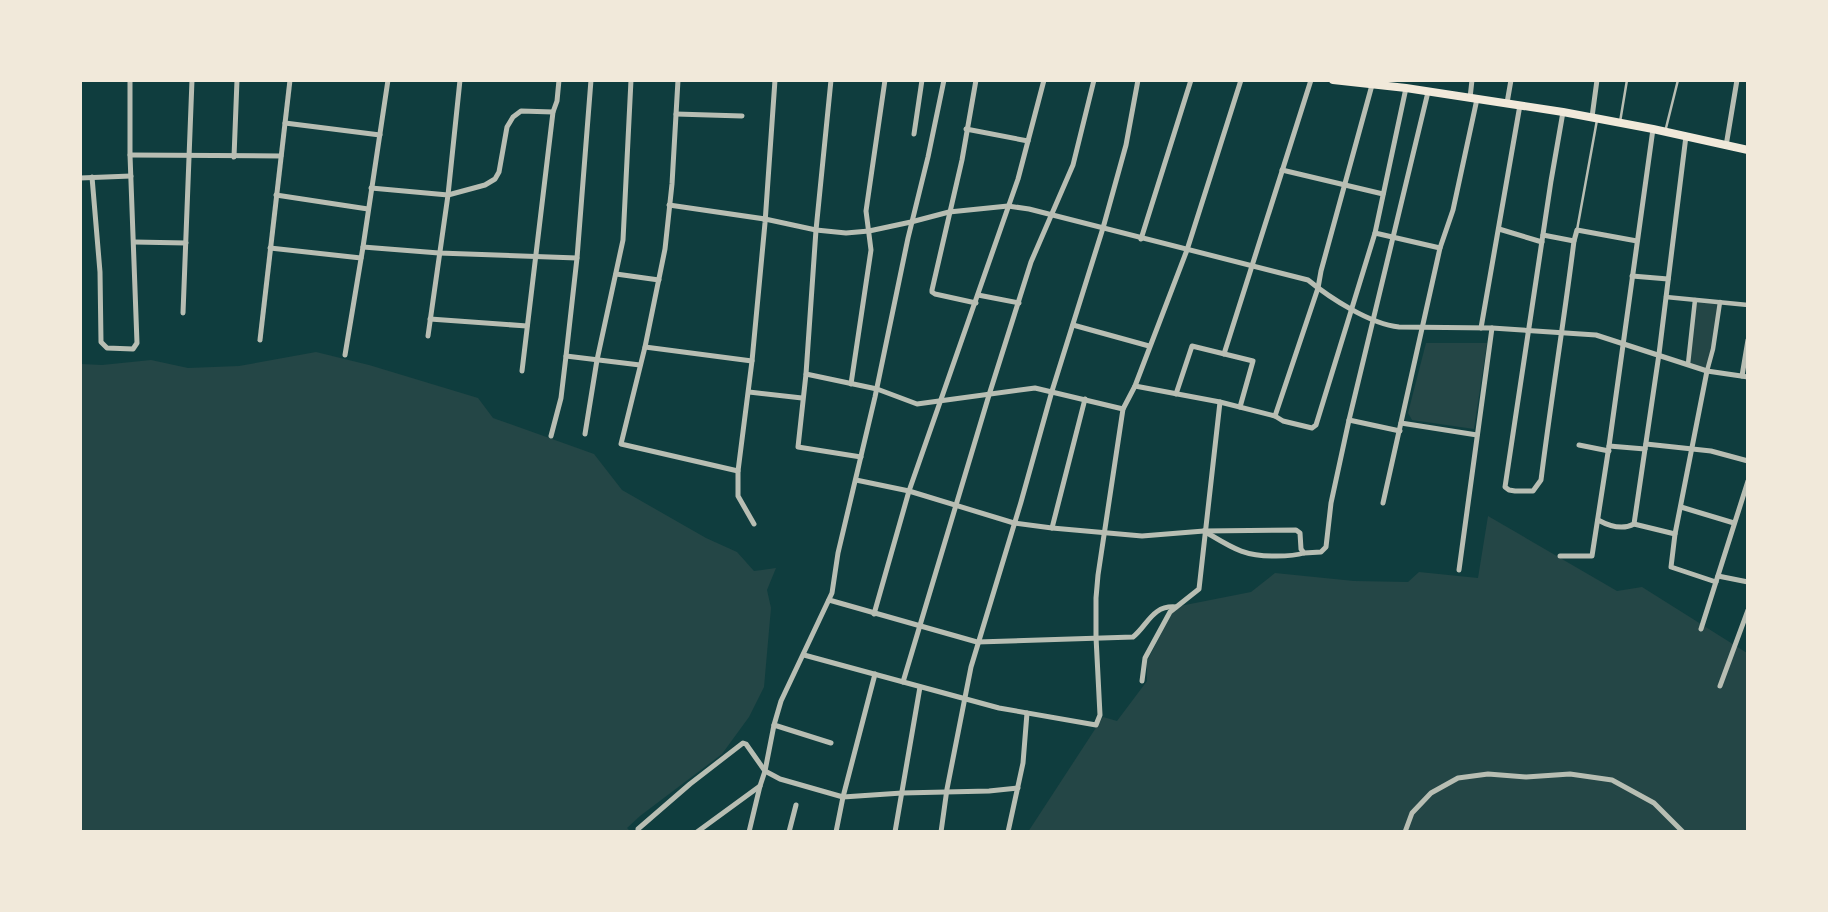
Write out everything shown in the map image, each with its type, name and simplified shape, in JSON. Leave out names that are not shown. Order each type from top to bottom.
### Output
[{"type":"main road","points":[[1333,80],[1406,88],[1563,112],[1748,150]]},
{"type":"street","points":[[92,177],[100,272],[101,340],[104,346],[133,349],[136,346],[130,80]]},
{"type":"street","points":[[183,313],[192,80]]},
{"type":"street","points":[[234,157],[237,80]]},
{"type":"street","points":[[260,340],[290,80]]},
{"type":"street","points":[[345,355],[388,80]]},
{"type":"street","points":[[428,336],[448,195],[460,80]]},
{"type":"street","points":[[522,371],[552,112],[557,101],[559,80]]},
{"type":"street","points":[[551,436],[561,398],[566,356],[577,258],[591,80]]},
{"type":"street","points":[[585,434],[597,360],[623,240],[631,80]]},
{"type":"street","points":[[678,80],[665,249],[621,444],[738,471]]},
{"type":"street","points":[[754,524],[738,496],[738,471],[752,361],[775,80]]},
{"type":"street","points":[[831,80],[798,447],[861,457]]},
{"type":"street","points":[[851,384],[871,250],[866,211],[885,80]]},
{"type":"street","points":[[914,134],[922,80]]},
{"type":"street","points":[[749,831],[781,701],[832,593],[838,553],[877,389],[911,222],[944,80]]},
{"type":"street","points":[[976,80],[962,160],[932,292],[976,303]]},
{"type":"street","points":[[874,614],[909,491],[1018,179],[1044,80]]},
{"type":"street","points":[[903,682],[1031,262],[1073,165],[1094,80]]},
{"type":"street","points":[[941,831],[964,699],[977,642],[1103,228],[1126,145],[1138,80]]},
{"type":"street","points":[[1141,239],[1191,80]]},
{"type":"street","points":[[804,655],[964,699],[1096,725],[1100,715],[1096,598],[1123,409],[1135,386],[1187,250],[1241,80]]},
{"type":"street","points":[[1224,354],[1311,80]]},
{"type":"street","points":[[1383,503],[1440,247],[1453,210],[1473,98],[1472,80]]},
{"type":"street","points":[[1507,103],[1511,80]]},
{"type":"street","points":[[1595,118],[1597,80]]},
{"type":"street","points":[[1726,146],[1737,80]]},
{"type":"street","points":[[1275,416],[1318,288],[1372,85]]},
{"type":"street","points":[[1135,386],[1220,402],[1312,428],[1316,425],[1375,233],[1406,88]]},
{"type":"street","points":[[1204,531],[1242,553],[1260,556],[1295,556],[1321,552],[1326,547],[1331,503],[1349,420],[1428,92]]},
{"type":"street","points":[[1481,328],[1520,105]]},
{"type":"street","points":[[371,188],[448,195],[485,185],[495,179],[499,172],[508,128],[516,114],[520,111],[552,112]]},
{"type":"street","points":[[1563,112],[1505,486],[1509,490],[1533,491],[1541,480],[1577,230],[1637,242]]},
{"type":"street","points":[[676,114],[742,116]]},
{"type":"street","points":[[285,123],[380,135]]},
{"type":"street","points":[[966,129],[1028,141]]},
{"type":"street","points":[[1560,556],[1592,556],[1653,129]]},
{"type":"street","points":[[1634,524],[1686,136]]},
{"type":"street","points":[[130,155],[281,156]]},
{"type":"street","points":[[1282,170],[1383,194]]},
{"type":"street","points":[[80,177],[131,176]]},
{"type":"street","points":[[276,195],[368,209]]},
{"type":"street","points":[[669,205],[846,233],[869,231],[949,212],[1007,206],[1308,280],[1352,309],[1385,326],[1492,328],[1596,335],[1707,371],[1745,376],[1748,340]]},
{"type":"street","points":[[1499,229],[1574,241]]},
{"type":"street","points":[[1375,233],[1440,247]]},
{"type":"street","points":[[134,242],[186,243]]},
{"type":"street","points":[[363,247],[577,258]]},
{"type":"street","points":[[270,248],[361,258]]},
{"type":"street","points":[[616,274],[659,280]]},
{"type":"street","points":[[1632,276],[1668,279]]},
{"type":"street","points":[[978,295],[1019,303]]},
{"type":"street","points":[[1665,297],[1748,305]]},
{"type":"street","points":[[1688,365],[1695,300]]},
{"type":"street","points":[[1720,302],[1671,566],[1717,579],[1748,583]]},
{"type":"street","points":[[430,319],[527,326]]},
{"type":"street","points":[[1073,324],[1149,346]]},
{"type":"street","points":[[1460,570],[1492,328]]},
{"type":"street","points":[[1176,394],[1192,346],[1252,361],[1240,407]]},
{"type":"street","points":[[645,347],[752,361]]},
{"type":"street","points":[[566,356],[640,365]]},
{"type":"street","points":[[806,374],[877,389],[917,404],[1035,388],[1123,409]]},
{"type":"street","points":[[749,392],[802,398]]},
{"type":"street","points":[[1052,528],[1085,399]]},
{"type":"street","points":[[1142,681],[1145,658],[1170,612],[1199,589],[1220,402]]},
{"type":"street","points":[[1349,420],[1400,431]]},
{"type":"street","points":[[1401,423],[1477,435]]},
{"type":"street","points":[[1578,445],[1609,449],[1645,446],[1692,449],[1748,461]]},
{"type":"street","points":[[856,480],[909,491],[1014,523],[1052,528],[1142,536],[1204,531],[1296,530],[1300,533],[1301,549],[1304,553]]},
{"type":"street","points":[[1701,629],[1748,481]]},
{"type":"street","points":[[1681,507],[1734,523]]},
{"type":"street","points":[[1598,520],[1608,525],[1630,527],[1634,524],[1675,534]]},
{"type":"street","points":[[829,600],[977,642],[1133,637],[1153,613],[1162,608],[1176,607]]},
{"type":"street","points":[[1720,686],[1748,610]]},
{"type":"street","points":[[836,831],[875,674]]},
{"type":"street","points":[[895,831],[920,687]]},
{"type":"street","points":[[1008,831],[1023,763],[1027,713]]},
{"type":"street","points":[[774,725],[831,743]]},
{"type":"street","points":[[638,831],[638,828],[690,784],[743,743],[765,771],[780,779],[843,797],[1018,788]]},
{"type":"street","points":[[1405,831],[1412,813],[1431,793],[1458,778],[1488,774],[1570,774],[1612,780],[1654,803],[1682,831]]},
{"type":"street","points":[[697,831],[760,786]]},
{"type":"street","points":[[789,831],[796,806]]},
{"type":"lane","points":[[1620,122],[1627,80]]},
{"type":"lane","points":[[1665,131],[1678,80]]},
{"type":"lane","points":[[1577,230],[1595,118]]},
{"type":"shaded area","points":[[1695,300],[1720,302],[1707,371],[1688,364]]},
{"type":"shaded area","points":[[1426,343],[1487,343],[1474,429],[1412,420],[1408,413]]},
{"type":"shaded area","points":[[316,352],[478,398],[493,418],[594,454],[622,490],[706,538],[737,552],[754,571],[776,568],[767,590],[771,608],[764,687],[749,717],[722,754],[640,816],[627,828],[630,831],[81,831],[81,364],[102,365],[151,360],[188,368],[239,366]]},
{"type":"shaded area","points":[[1488,516],[1617,591],[1642,587],[1747,653],[1747,831],[1028,832],[1103,717],[1117,721],[1147,681],[1147,661],[1172,613],[1180,606],[1251,592],[1275,573],[1354,581],[1408,582],[1419,572],[1478,578]]}]
